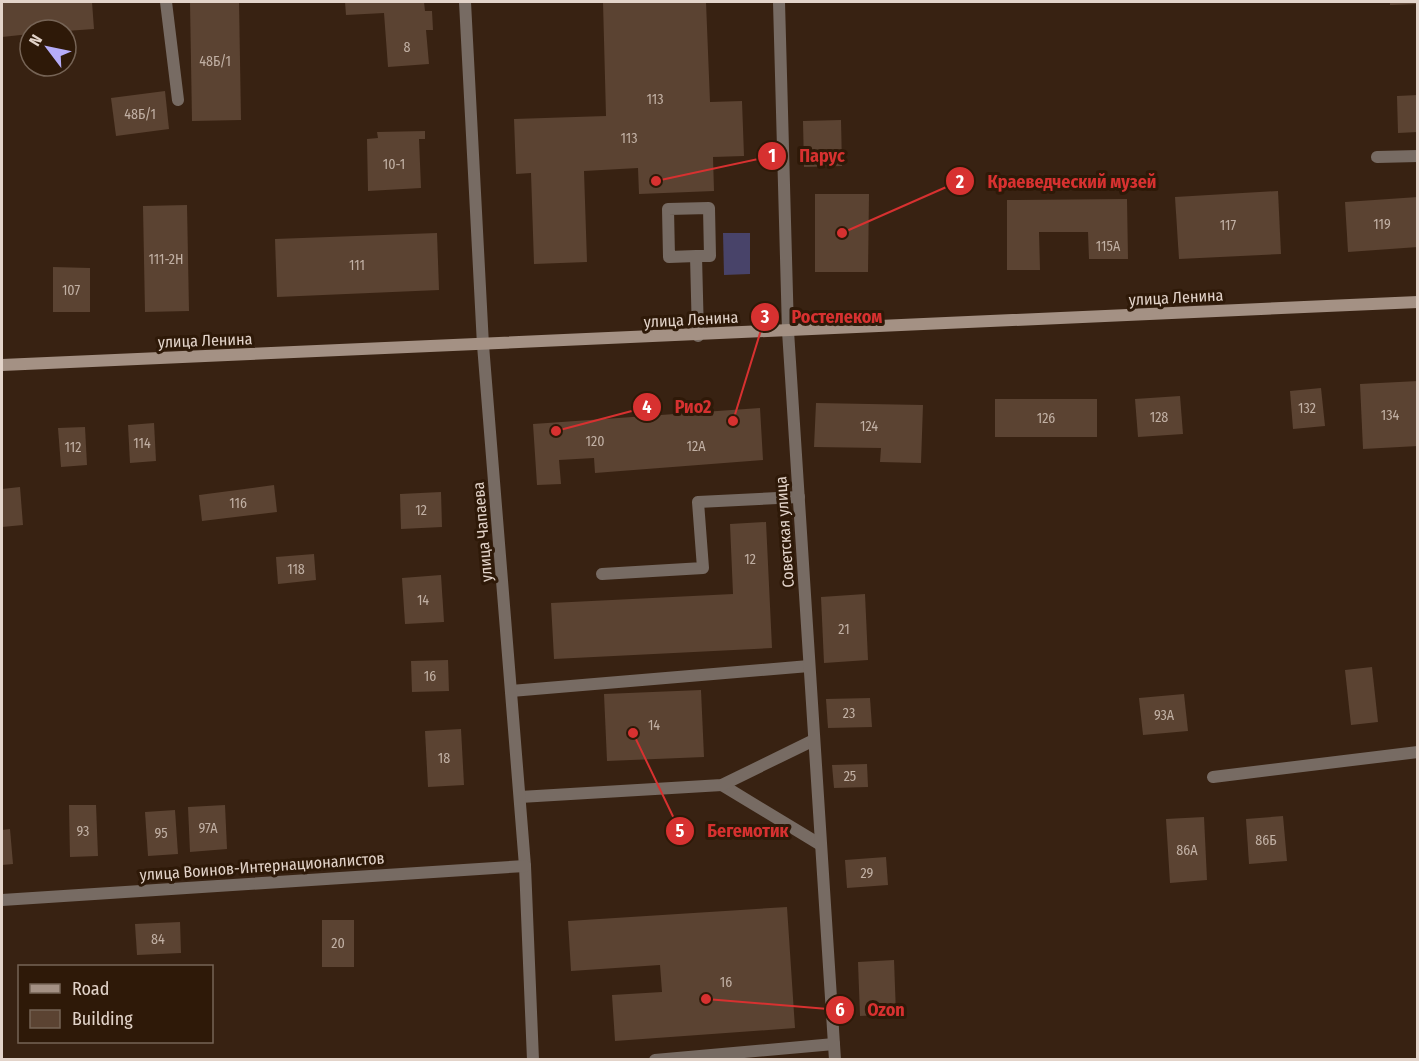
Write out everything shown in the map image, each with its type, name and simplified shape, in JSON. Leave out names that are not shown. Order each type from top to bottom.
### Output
[{"type":"main road","name":"улица Ленина","points":[[2,365],[698,336],[1418,302]]},
{"type":"street","points":[[166,2],[178,100]]},
{"type":"street","name":"улица Чапаева","points":[[465,2],[483,345],[525,866],[533,1059]]},
{"type":"street","name":"Советская улица","points":[[779,2],[788,331],[835,1059]]},
{"type":"street","points":[[1377,157],[1418,156]]},
{"type":"street","points":[[709,208],[710,256],[696,256],[669,257],[668,209],[709,208]]},
{"type":"street","points":[[696,256],[698,336]]},
{"type":"street","points":[[602,573],[703,568],[698,502],[799,497]]},
{"type":"street","points":[[511,691],[809,666]]},
{"type":"street","points":[[520,797],[722,785],[814,740]]},
{"type":"street","points":[[1213,777],[1418,752]]},
{"type":"street","points":[[722,785],[821,845]]},
{"type":"street","name":"улица Воинов-Интернационалистов","points":[[2,900],[525,866]]},
{"type":"street","points":[[655,1059],[834,1044]]},
{"type":"shaded area","points":[[723,233],[750,233],[750,274],[724,275]]},
{"type":"building","points":[[2,2],[92,2],[94,29],[78,30],[78,18],[18,18],[18,35],[2,37]]},
{"type":"building","points":[[190,2],[239,2],[241,120],[192,121]]},
{"type":"building","points":[[345,2],[424,2],[425,11],[432,11],[433,30],[426,30],[429,64],[388,67],[384,13],[346,15]]},
{"type":"building","points":[[603,2],[706,2],[710,102],[742,101],[744,156],[713,157],[714,191],[639,194],[638,168],[584,171],[587,262],[534,264],[531,173],[516,174],[514,119],[606,116]]},
{"type":"building","points":[[1390,2],[1418,2],[1418,4],[1390,5]]},
{"type":"building","points":[[165,91],[169,129],[116,136],[111,98]]},
{"type":"building","points":[[1418,95],[1418,132],[1398,133],[1397,96]]},
{"type":"building","points":[[841,120],[842,166],[804,167],[803,121]]},
{"type":"building","points":[[425,131],[425,139],[419,139],[421,188],[368,191],[367,139],[378,138],[377,132]]},
{"type":"building","points":[[1278,191],[1281,254],[1179,259],[1175,197]]},
{"type":"building","points":[[815,194],[869,194],[868,272],[815,272]]},
{"type":"building","points":[[1418,197],[1418,247],[1348,252],[1345,202]]},
{"type":"building","points":[[1127,199],[1128,259],[1089,259],[1088,232],[1039,232],[1040,270],[1007,270],[1007,200]]},
{"type":"building","points":[[187,205],[189,311],[145,312],[143,206]]},
{"type":"building","points":[[437,233],[439,290],[277,297],[275,239]]},
{"type":"building","points":[[53,267],[90,268],[90,312],[53,312]]},
{"type":"building","points":[[1418,381],[1418,446],[1363,449],[1360,384]]},
{"type":"building","points":[[1321,388],[1325,426],[1293,429],[1290,391]]},
{"type":"building","points":[[1180,396],[1183,434],[1138,437],[1135,399]]},
{"type":"building","points":[[995,399],[1097,399],[1097,437],[995,437]]},
{"type":"building","points":[[816,403],[923,405],[921,463],[880,462],[881,448],[814,447]]},
{"type":"building","points":[[760,408],[763,460],[595,473],[594,458],[559,460],[561,484],[537,485],[533,424]]},
{"type":"building","points":[[154,423],[156,461],[130,463],[128,425]]},
{"type":"building","points":[[85,427],[87,465],[61,467],[58,428]]},
{"type":"building","points":[[274,485],[277,512],[202,521],[199,495]]},
{"type":"building","points":[[20,487],[23,525],[2,527],[2,489]]},
{"type":"building","points":[[441,492],[442,527],[401,529],[400,494]]},
{"type":"building","points":[[766,522],[772,648],[554,659],[551,603],[733,594],[730,524]]},
{"type":"building","points":[[314,554],[316,580],[278,584],[276,557]]},
{"type":"building","points":[[441,575],[444,622],[405,624],[402,578]]},
{"type":"building","points":[[865,594],[868,660],[824,663],[821,597]]},
{"type":"building","points":[[448,660],[449,691],[412,692],[411,661]]},
{"type":"building","points":[[1372,667],[1378,722],[1351,725],[1345,670]]},
{"type":"building","points":[[701,690],[704,757],[607,761],[604,694]]},
{"type":"building","points":[[1184,694],[1188,731],[1143,735],[1139,698]]},
{"type":"building","points":[[870,698],[872,727],[828,728],[826,699]]},
{"type":"building","points":[[461,729],[464,785],[428,787],[425,731]]},
{"type":"building","points":[[867,764],[868,787],[834,788],[832,765]]},
{"type":"building","points":[[69,805],[96,805],[98,856],[70,857]]},
{"type":"building","points":[[225,805],[227,849],[190,852],[188,807]]},
{"type":"building","points":[[175,810],[178,854],[148,856],[145,812]]},
{"type":"building","points":[[1283,816],[1287,861],[1249,864],[1246,819]]},
{"type":"building","points":[[1204,817],[1207,880],[1170,883],[1166,819]]},
{"type":"building","points":[[10,829],[13,864],[2,865],[2,830]]},
{"type":"building","points":[[886,857],[888,885],[847,888],[845,860]]},
{"type":"building","points":[[787,907],[795,1028],[615,1041],[612,995],[662,992],[660,965],[571,971],[568,921]]},
{"type":"building","points":[[322,920],[354,920],[354,967],[322,967]]},
{"type":"building","points":[[180,922],[181,953],[137,955],[135,924]]},
{"type":"building","points":[[894,960],[896,1014],[860,1016],[858,962]]},
{"type":"place","name":"Парус","points":[[656,181]]},
{"type":"place","name":"Краеведческий музей","points":[[842,233]]},
{"type":"place","name":"Ростелеком","points":[[733,421]]},
{"type":"place","name":"Рио2","points":[[556,431]]},
{"type":"place","name":"Бегемотик","points":[[633,733]]},
{"type":"place","name":"Ozon","points":[[706,999]]}]
